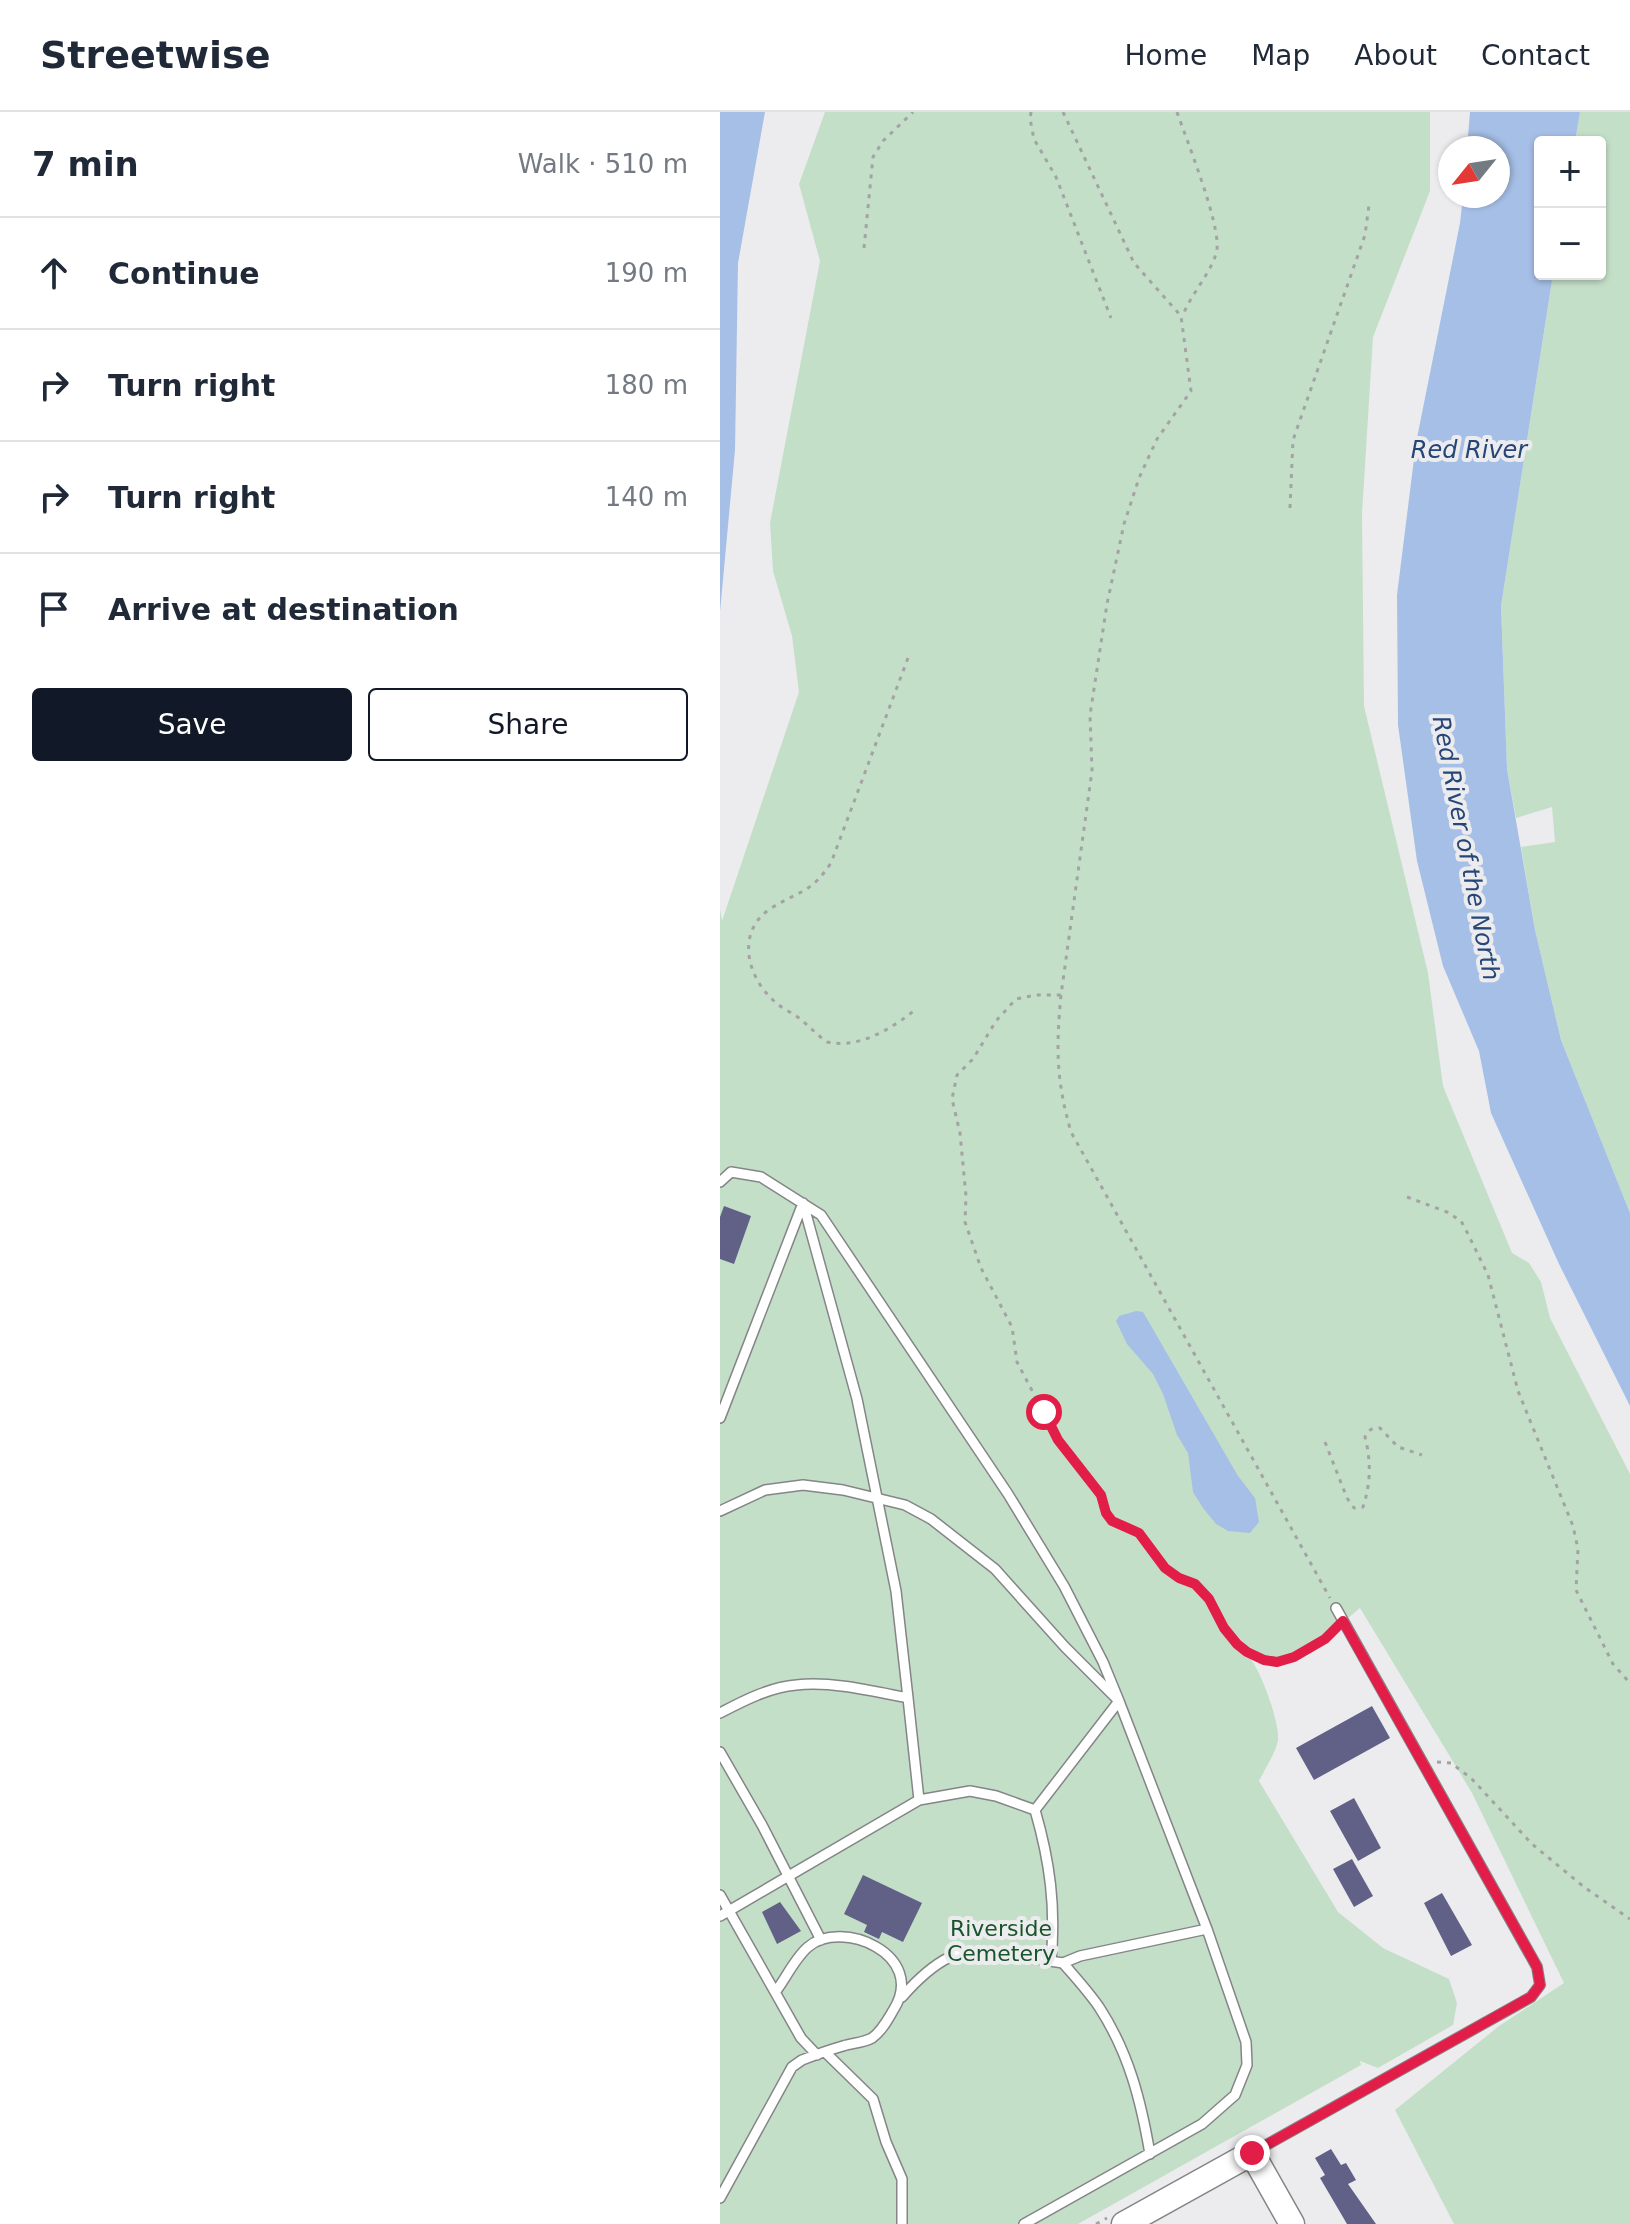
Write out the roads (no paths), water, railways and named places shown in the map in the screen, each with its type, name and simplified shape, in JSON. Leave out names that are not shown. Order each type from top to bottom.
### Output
[{"type":"street","points":[[1124,2224],[1252,2153],[1292,2224]]},
{"type":"lane","points":[[720,1182],[731,1172],[761,1177],[821,1215],[1008,1494],[1064,1586],[1103,1662],[1207,1929],[1246,2042],[1247,2065],[1235,2095],[1223,2107],[1202,2124],[1024,2224]]},
{"type":"lane","points":[[720,1418],[803,1203]]},
{"type":"lane","points":[[803,1203],[857,1399],[896,1591],[919,1800]]},
{"type":"lane","points":[[720,1511],[765,1490],[803,1485],[843,1490],[905,1505],[931,1519],[995,1569],[1119,1701]]},
{"type":"lane","points":[[1252,2153],[1531,1997],[1540,1985],[1537,1967],[1336,1608]]},
{"type":"lane","points":[[720,1713],[764,1693],[796,1685],[855,1688],[908,1698]]},
{"type":"lane","points":[[1035,1810],[1119,1701]]},
{"type":"lane","points":[[720,1752],[821,1940]]},
{"type":"lane","points":[[724,1914],[919,1800],[944,1793],[970,1791],[996,1796],[1035,1810]]},
{"type":"lane","points":[[1035,1810],[1048,1854],[1052,1886],[1051,1961]]},
{"type":"lane","points":[[720,1895],[724,1914],[776,1991],[801,2038],[873,2099],[886,2142],[902,2179],[902,2224]]},
{"type":"lane","points":[[720,2198],[792,2067],[802,2060],[874,2036],[919,1977],[954,1956],[972,1954],[1063,1963],[1080,1956],[1207,1929]]},
{"type":"lane","points":[[776,1991],[808,1947],[821,1940],[850,1938],[877,1946],[892,1958],[902,1974],[902,1997]]},
{"type":"lane","points":[[1063,1963],[1098,2007],[1124,2053],[1142,2105],[1150,2154]]},
{"type":"water","points":[[720,112],[765,112],[738,263],[735,450],[720,612]]},
{"type":"water","name":"Red River","points":[[1470,112],[1580,112],[1576,136],[1534,136],[1534,280],[1552,280],[1501,606],[1507,769],[1535,930],[1561,1040],[1630,1213],[1630,1406],[1559,1264],[1491,1113],[1479,1051],[1443,966],[1417,861],[1398,725],[1397,595],[1416,443],[1462,208],[1510,208],[1510,136],[1468,136]]},
{"type":"water","points":[[1143,1312],[1238,1476],[1255,1498],[1259,1522],[1250,1533],[1228,1531],[1216,1524],[1193,1492],[1188,1453],[1177,1435],[1163,1394],[1153,1374],[1127,1344],[1116,1321],[1119,1316]]},
{"type":"water label","name":"Red River of the North","points":[[1466,848]]},
{"type":"park label","name":"Riverside Cemetery","points":[[1001,1940]]}]
